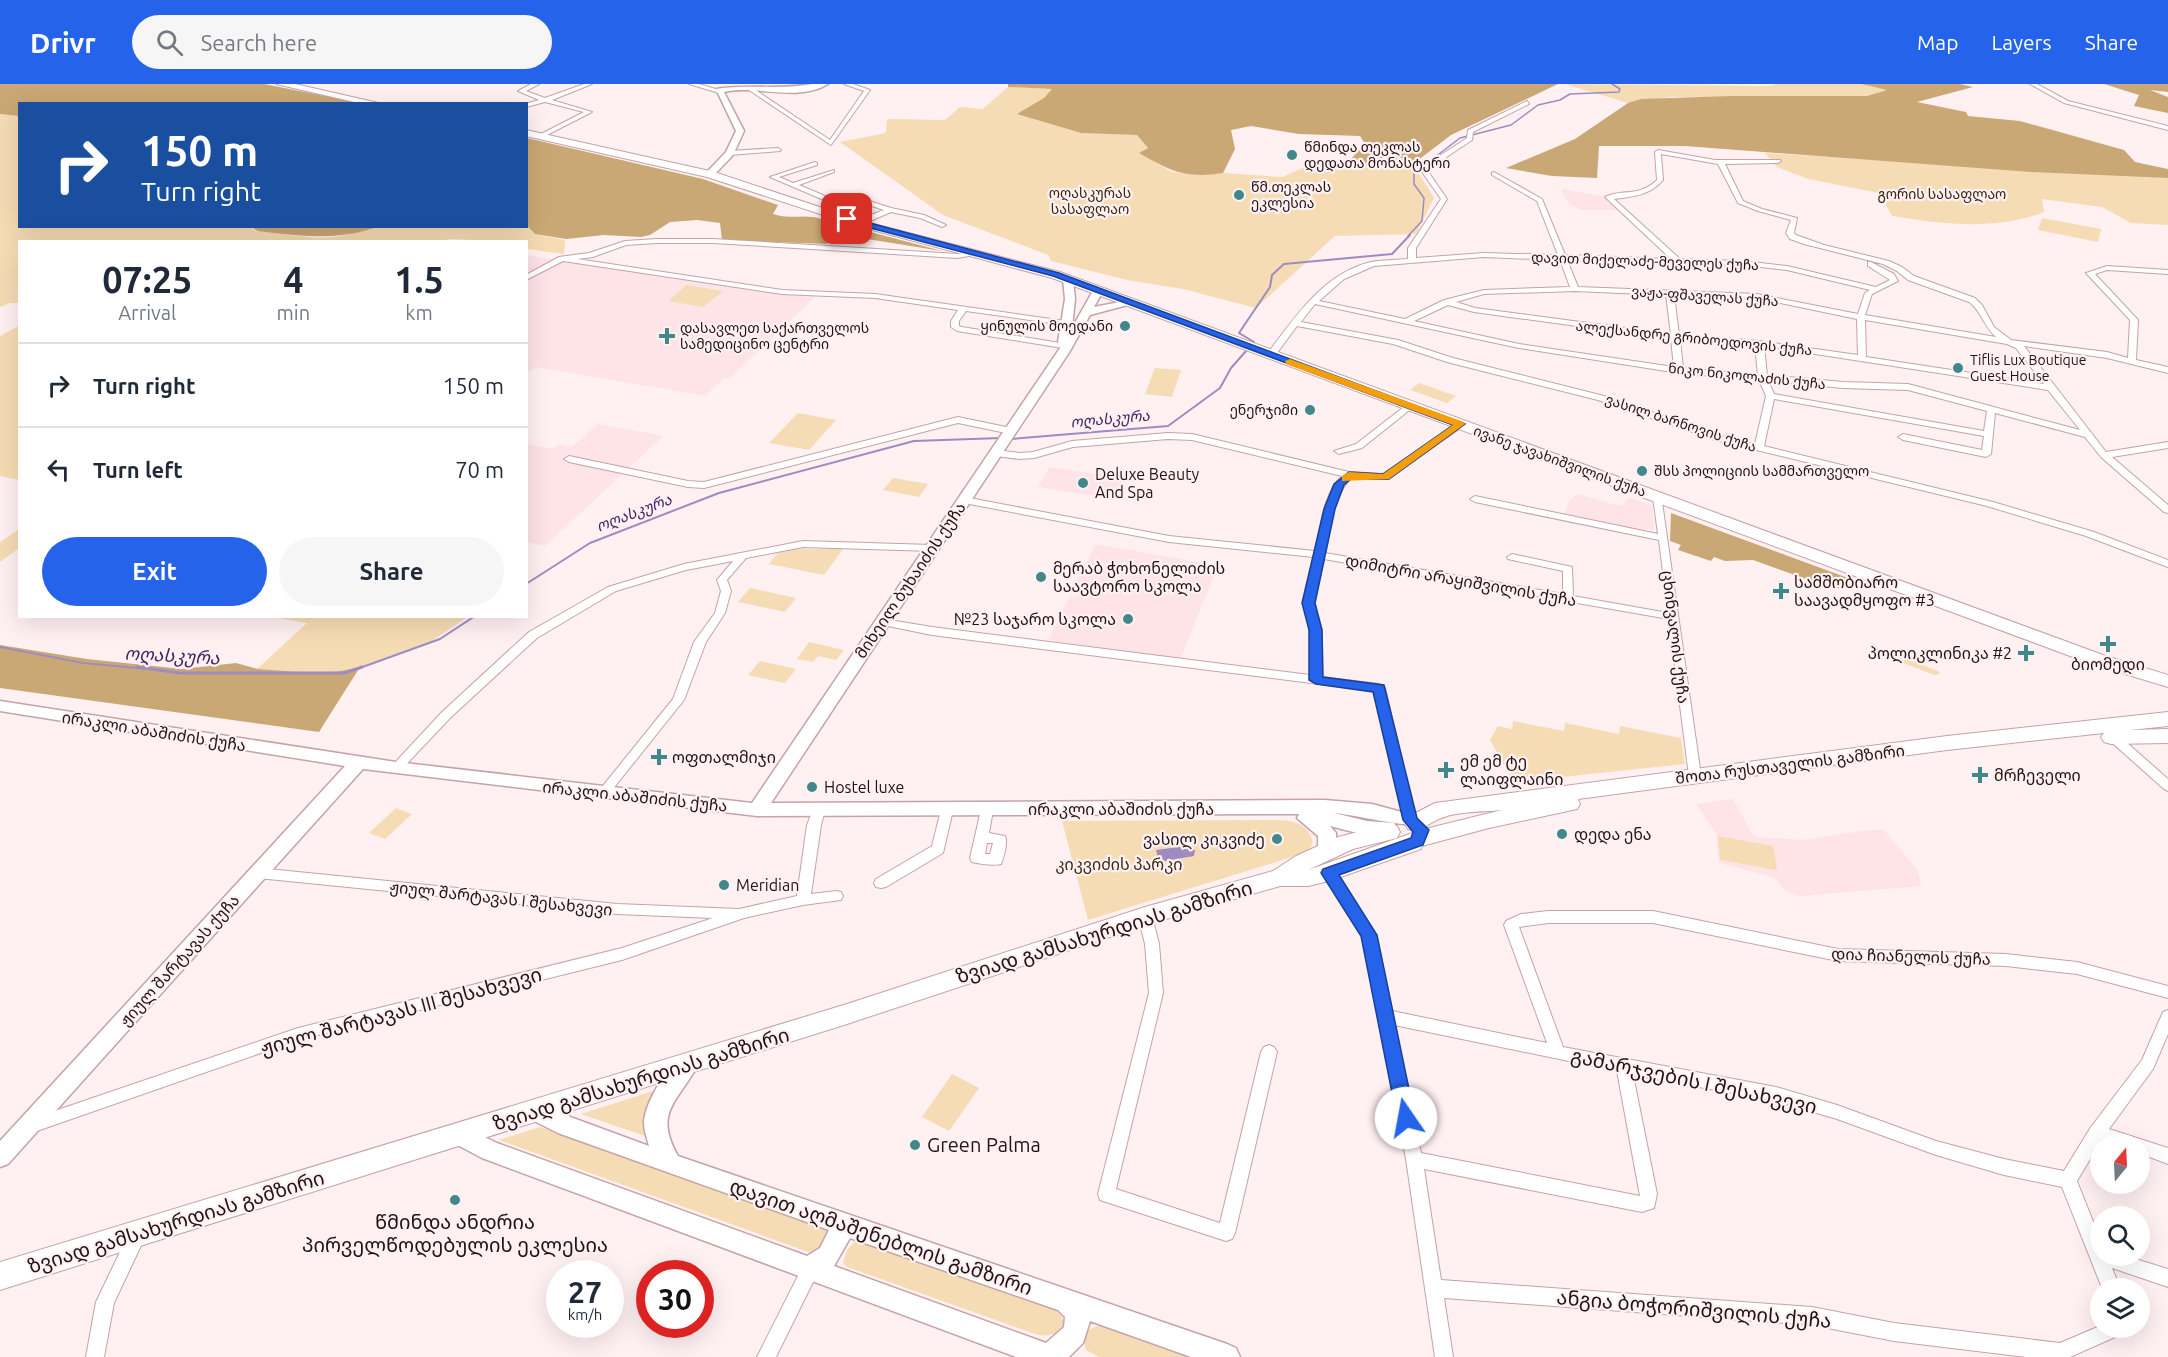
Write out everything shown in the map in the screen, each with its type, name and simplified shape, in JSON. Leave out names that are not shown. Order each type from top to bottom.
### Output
[{"type":"main road","points":[[281,84],[368,102]]},
{"type":"main road","points":[[710,174],[730,153],[740,131],[723,88],[793,90],[824,84]]},
{"type":"main road","name":"ივანე ჯავახიშვილის ქუჩა","points":[[528,133],[710,174],[836,209],[858,223],[1042,270],[1068,279],[1092,298],[1130,303],[2100,661],[2168,681]]},
{"type":"main road","name":"მიხეილ ბუხაიძის ქუჩა","points":[[1068,279],[1074,297],[1073,324]]},
{"type":"main road","points":[[1074,297],[1078,304],[1092,298],[1130,303]]},
{"type":"main road","name":"მიხეილ ბუხაიძის ქუჩა","points":[[757,810],[1004,441],[1063,349],[1073,324],[1092,298]]},
{"type":"main road","points":[[2100,661],[2168,694]]},
{"type":"main road","name":"ირაკლი აბაშიძის ქუჩა","points":[[0,706],[358,763],[757,810],[1276,809],[1311,806],[1375,809],[1406,827]]},
{"type":"main road","name":"შოთა რუსთაველის გამზირი","points":[[1406,827],[1435,811],[1947,743],[2168,719]]},
{"type":"main road","name":"შოთა რუსთაველის გამზირი","points":[[1406,827],[1489,820],[1580,802],[2113,737],[2168,736]]},
{"type":"main road","name":"ჟიულ შარტავას ქუჩა","points":[[0,1157],[358,763]]},
{"type":"main road","name":"ირაკლი აბაშიძის ქუჩა","points":[[1276,809],[1367,828],[1406,827]]},
{"type":"main road","points":[[1297,813],[1318,824],[1327,833],[1328,862]]},
{"type":"main road","name":"ზვიად გამსახურდიას გამზირი","points":[[0,1276],[687,1064],[1145,916],[1280,878],[1308,878],[1328,862],[1406,827]]},
{"type":"main road","points":[[670,1164],[658,1146],[654,1126],[663,1097],[687,1064]]},
{"type":"main road","name":"დავით აღმაშენებლის გამზირი","points":[[536,1111],[566,1126],[670,1164],[1227,1357]]},
{"type":"main road","points":[[460,1135],[490,1151],[1048,1357],[1071,1343],[1076,1332],[1077,1312],[1064,1299]]},
{"type":"main road","points":[[811,1268],[828,1256],[845,1224]]},
{"type":"street","points":[[536,84],[520,91],[589,112],[541,136]]},
{"type":"street","points":[[528,104],[589,84]]},
{"type":"street","points":[[692,84],[723,88]]},
{"type":"street","points":[[749,88],[831,143],[867,90],[847,84]]},
{"type":"street","points":[[2032,84],[2066,102],[2168,128]]},
{"type":"street","points":[[1412,261],[1412,248],[1444,199],[1423,169],[1470,139],[1470,131],[1527,103]]},
{"type":"street","points":[[730,153],[778,150]]},
{"type":"street","points":[[1678,262],[1608,197],[1638,194],[1654,186],[1660,180],[1658,152],[1683,153],[1721,163],[1778,162]]},
{"type":"street","points":[[1721,163],[1740,202],[1795,219],[1790,233],[1801,242],[1887,262],[1924,284],[1972,300],[1981,306],[1985,319],[2003,341]]},
{"type":"street","points":[[815,164],[773,177],[793,185],[836,209],[851,197],[890,210],[922,216],[942,225]]},
{"type":"street","points":[[793,185],[832,171]]},
{"type":"street","points":[[1494,174],[1540,200],[1575,289]]},
{"type":"street","points":[[858,223],[890,210]]},
{"type":"street","points":[[528,277],[562,259],[590,255],[626,243],[657,241],[712,241],[958,256],[975,254]]},
{"type":"street","name":"დავით მიქელაძე-მეველეს ქუჩა","points":[[1264,352],[1335,282],[1356,268],[1412,261],[1484,255],[1564,260],[1766,265],[1876,289]]},
{"type":"street","points":[[1852,255],[1884,270],[1894,279],[1891,284],[1869,293],[1861,316],[1862,359]]},
{"type":"street","points":[[562,259],[782,292],[875,296],[1073,324]]},
{"type":"street","points":[[2132,361],[2134,320],[2090,273],[2107,268],[2168,272]]},
{"type":"street","name":"ვაჟა-ფშაველას ქუჩა","points":[[1404,322],[1447,302],[1484,292],[1575,289],[1757,296],[2023,345]]},
{"type":"street","points":[[1671,293],[1679,369]]},
{"type":"street","points":[[1315,302],[1404,322]]},
{"type":"street","name":"ალექსანდრე გრიბოედოვის ქუჩა","points":[[1447,302],[1474,310],[1677,337],[1759,343],[2049,387]]},
{"type":"street","points":[[964,309],[955,321],[955,327],[960,330],[1063,349]]},
{"type":"street","name":"ნიკო ნიკოლაძის ქუჩა","points":[[1404,322],[1519,346],[1679,369],[1763,378],[1908,387],[1991,412],[2088,435]]},
{"type":"street","name":"ვასილ ბარნოვის ქუჩა","points":[[1294,323],[1395,342],[1450,360],[1601,398],[1718,438],[1990,504],[2090,534],[2168,564]]},
{"type":"street","points":[[1759,343],[1763,378],[1770,396],[1760,448]]},
{"type":"street","points":[[2023,345],[2132,361],[2168,370]]},
{"type":"street","points":[[2023,345],[2049,387],[2104,455],[2168,510]]},
{"type":"street","points":[[1770,396],[1988,434]]},
{"type":"street","points":[[1339,451],[1359,446],[1409,405]]},
{"type":"street","points":[[1903,437],[1986,454],[1991,412]]},
{"type":"street","points":[[569,459],[688,484],[704,484],[958,420],[1004,441],[1027,456],[1072,444],[1168,436],[1192,437],[1349,475],[1385,477],[1460,424]]},
{"type":"street","points":[[2104,455],[2168,445]]},
{"type":"street","points":[[1316,680],[1316,630],[1309,603],[1330,509],[1339,484],[1349,475]]},
{"type":"street","name":"ცხინვალის ქუჩა","points":[[1658,497],[1695,776]]},
{"type":"street","points":[[1475,499],[1663,538]]},
{"type":"street","name":"დიმიტრი არაყიშვილის ქუჩა","points":[[964,500],[1169,538],[1321,555],[1674,617]]},
{"type":"street","points":[[396,768],[446,715],[532,635],[612,589],[674,570],[803,544],[932,548]]},
{"type":"street","points":[[604,792],[678,699],[700,642],[720,613],[726,591],[722,580],[743,555]]},
{"type":"street","points":[[1512,557],[1568,569],[1568,598]]},
{"type":"street","points":[[883,622],[932,632],[1379,688],[1406,827]]},
{"type":"street","points":[[2113,737],[2168,786]]},
{"type":"street","points":[[803,900],[814,825],[819,810]]},
{"type":"street","points":[[881,883],[938,849],[947,810]]},
{"type":"street","points":[[981,837],[987,810]]},
{"type":"street","points":[[1328,862],[1369,935],[1414,1159],[1444,1357]]},
{"type":"street","name":"ჟიულ შარტავას I შესახვევი","points":[[258,873],[617,909],[744,913]]},
{"type":"street","points":[[744,913],[803,900],[836,896]]},
{"type":"street","name":"ჟიულ შარტავას III შესახვევი","points":[[27,1127],[298,1034],[622,954],[744,913]]},
{"type":"street","points":[[1145,916],[1152,944],[1156,993],[1106,1194],[1226,1233],[1269,1052]]},
{"type":"street","name":"დია ჩიანელის ქუჩა","points":[[1557,1052],[1511,925],[1521,920],[1548,917],[1653,917],[1838,955],[2006,960],[2077,968],[2168,992]]},
{"type":"street","name":"გამარჯვების I შესახვევი","points":[[1384,1016],[1624,1066],[1776,1094],[1837,1112],[1936,1148],[2004,1167],[2068,1180]]},
{"type":"street","points":[[2090,1232],[2068,1180],[2097,1132],[2148,1064],[2168,1016]]},
{"type":"street","points":[[1414,1159],[1642,1204],[1648,1202],[1649,1194],[1624,1066]]},
{"type":"street","points":[[2097,1132],[2103,1134]]},
{"type":"street","points":[[2150,1150],[2168,1156]]},
{"type":"street","points":[[96,1357],[105,1302],[137,1234]]},
{"type":"street","points":[[2133,1266],[2168,1278]]},
{"type":"street","points":[[766,1357],[811,1268]]},
{"type":"street","name":"ანგია ბოჭორიშვილის ქუჩა","points":[[1434,1288],[1812,1316],[1894,1332],[2061,1354]]},
{"type":"street","points":[[2061,1354],[2095,1338]]},
{"type":"shaded area","points":[[0,84],[264,84],[356,102],[18,102],[18,116],[0,114]]},
{"type":"shaded area","points":[[1008,84],[1558,84],[1451,135],[1413,164],[1345,165],[1365,144],[1360,136],[1299,134],[1251,126],[1231,130],[1235,149],[1223,173],[1198,175],[1169,169],[1139,153],[1148,148],[1137,135],[1081,133],[1017,114],[1044,98],[1052,89],[1008,87]]},
{"type":"shaded area","points":[[1861,84],[1960,84],[1973,87],[1917,102],[1966,112],[1968,116],[2020,121],[2124,150],[2135,162],[2168,169],[2168,178],[2031,172],[1685,146],[1599,146],[1597,178],[1552,176],[1506,168],[1575,139],[1628,103],[1641,99],[1730,96],[1867,96],[1887,90]]},
{"type":"shaded area","points":[[2104,84],[2168,84],[2168,92],[2150,90],[2168,97],[2168,113],[2134,106],[2139,95]]},
{"type":"shaded area","points":[[528,138],[703,179],[778,205],[773,214],[788,217],[814,217],[942,251],[842,235],[826,244],[722,240],[720,223],[697,220],[670,222],[650,235],[641,237],[604,235],[566,239],[535,234],[528,227]]},
{"type":"shaded area","points":[[1561,190],[1605,197],[1620,210],[1581,210],[1570,204]]},
{"type":"shaded area","points":[[253,228],[373,228],[333,236],[258,231]]},
{"type":"shaded area","points":[[528,255],[760,291],[817,295],[729,379],[724,378],[705,396],[535,367],[528,372]]},
{"type":"shaded area","points":[[598,424],[663,436],[545,546],[528,542],[528,444],[553,449],[559,444],[572,447]]},
{"type":"shaded area","name":"Deluxe Beauty And Spa","points":[[1050,467],[1126,479],[1116,499],[1038,487]]},
{"type":"shaded area","points":[[1578,494],[1615,505],[1622,505],[1629,497],[1652,506],[1654,530],[1613,528],[1564,515],[1569,501]]},
{"type":"shaded area","points":[[1671,513],[1848,578],[1841,588],[1831,588],[1753,560],[1725,561],[1714,557],[1711,561],[1678,550],[1681,545],[1670,541]]},
{"type":"shaded area","name":"№23 საჯარო სკოლა","points":[[1096,544],[1218,566],[1180,660],[1048,640],[1070,596],[1077,597],[1083,583],[1077,581]]},
{"type":"shaded area","points":[[0,645],[87,659],[182,669],[236,663],[258,669],[325,674],[360,667],[319,732],[0,688]]},
{"type":"shaded area","points":[[1733,799],[1752,834],[1757,837],[1803,840],[1869,830],[1884,830],[1918,871],[1921,886],[1799,896],[1784,890],[1774,877],[1719,863],[1716,833],[1696,804]]},
{"type":"shaded area","points":[[1187,846],[1195,850],[1194,856],[1159,862],[1156,850]]},
{"type":"green space","points":[[1565,84],[1770,86],[1777,84],[1861,84],[1888,90],[1867,96],[1671,97],[1628,103]]},
{"type":"green space","name":"ოღასკურას სასაფლაო","points":[[1008,87],[1053,89],[1044,98],[1018,114],[1081,133],[1137,135],[1148,148],[1139,153],[1172,172],[1197,175],[1223,173],[1282,177],[1309,165],[1413,164],[1434,198],[1416,234],[1335,236],[1256,308],[1183,289],[1127,280],[1051,261],[1048,255],[943,215],[840,142],[886,133],[887,119],[945,120],[960,107],[983,109]]},
{"type":"green space","points":[[0,114],[18,116],[18,228],[252,228],[258,231],[317,238],[336,237],[373,228],[528,227],[535,234],[565,240],[564,254],[528,249],[528,240],[18,240],[18,303],[0,307]]},
{"type":"green space","name":"გორის სასაფლაო","points":[[1765,153],[2168,178],[2168,225],[2131,223],[2102,207],[2042,199],[2044,212],[2007,222],[1949,223],[1892,216],[1879,193],[1808,179],[1777,167]]},
{"type":"green space","points":[[2042,218],[2101,229],[2098,242],[2038,230]]},
{"type":"green space","points":[[686,285],[723,291],[703,307],[669,301]]},
{"type":"green space","points":[[18,327],[18,480],[0,476],[0,336]]},
{"type":"green space","points":[[1155,368],[1181,370],[1172,397],[1145,394]]},
{"type":"green space","points":[[1419,383],[1456,396],[1447,403],[1410,390]]},
{"type":"green space","points":[[798,413],[836,420],[809,450],[769,443]]},
{"type":"green space","points":[[893,478],[928,484],[919,497],[883,490]]},
{"type":"green space","points":[[18,530],[18,549],[0,562],[0,542]]},
{"type":"green space","points":[[795,549],[843,549],[824,575],[769,564],[778,553]]},
{"type":"green space","points":[[750,588],[796,598],[785,612],[738,602]]},
{"type":"green space","points":[[278,618],[466,618],[432,641],[360,667],[325,674],[257,669],[307,623]]},
{"type":"green space","points":[[809,642],[844,650],[836,660],[818,656],[813,662],[797,659]]},
{"type":"green space","points":[[1873,646],[1938,671],[1940,674],[1934,675],[1873,651],[1871,648]]},
{"type":"green space","points":[[760,661],[796,669],[785,683],[748,675]]},
{"type":"green space","points":[[1513,721],[1564,731],[1565,723],[1619,734],[1620,726],[1681,738],[1685,764],[1514,782],[1490,740],[1498,726],[1512,729]]},
{"type":"green space","points":[[396,808],[412,814],[385,839],[369,833]]},
{"type":"green space","name":"კიკვიძის პარკი","points":[[1278,820],[1296,823],[1308,832],[1313,843],[1308,852],[1088,920],[1062,821]]},
{"type":"green space","points":[[1718,836],[1773,846],[1777,870],[1720,860]]},
{"type":"green space","points":[[952,1074],[979,1088],[949,1131],[922,1117]]},
{"type":"green space","points":[[656,1090],[645,1117],[645,1136],[581,1114]]},
{"type":"green space","points":[[540,1127],[820,1225],[828,1230],[831,1238],[815,1253],[808,1252],[499,1140]]},
{"type":"green space","points":[[856,1240],[1054,1309],[1063,1320],[1061,1329],[1052,1335],[1038,1335],[847,1267],[843,1263],[847,1250]]},
{"type":"green space","points":[[1100,1325],[1190,1357],[1099,1357],[1086,1350],[1084,1342],[1088,1330]]},
{"type":"waterway","name":"ოღასკურა","points":[[1408,236],[1422,221],[1424,198],[1414,184],[1414,173],[1460,138],[1511,125],[1538,105],[1560,100],[1570,94],[1619,92],[1620,89],[1612,84]]},
{"type":"waterway","name":"ოღასკურა","points":[[1011,439],[1168,426],[1220,388],[1231,368],[1254,342],[1239,333],[1270,287],[1272,275],[1284,264],[1392,254],[1410,235]]},
{"type":"waterway","name":"ოღასკურა","points":[[528,583],[590,543],[719,493],[914,441],[1001,438]]},
{"type":"waterway","name":"ოღასკურა","points":[[357,669],[440,639],[472,618]]},
{"type":"waterway","name":"ოღასკურა","points":[[0,647],[83,663],[148,669]]},
{"type":"waterway","name":"ოღასკურა","points":[[137,667],[180,673],[345,673],[362,667]]},
{"type":"slow traffic","points":[[1290,361],[1460,424],[1385,477],[1361,478],[1349,475],[1345,478]]},
{"type":"place","name":"წმინდა თეკლას დედათა მონასტერი","points":[[1292,155]]},
{"type":"place","name":"წმ.თეკლას ეკლესია","points":[[1239,195]]},
{"type":"place","name":"ყინულის მოედანი","points":[[1125,326]]},
{"type":"place","name":"დასავლეთ საქართველოს სამედიცინო ცენტრი","points":[[667,336]]},
{"type":"place","name":"Tiflis Lux Boutique Guest House","points":[[1958,368]]},
{"type":"place","name":"ენერჯიმი","points":[[1310,410]]},
{"type":"place","name":"შსს პოლიციის სამმართველო","points":[[1642,471]]},
{"type":"place","name":"Deluxe Beauty And Spa","points":[[1083,483]]},
{"type":"place","name":"მერაბ ჭოხონელიძის საავტორო სკოლა","points":[[1041,577]]},
{"type":"place","name":"სამშობიარო საავადმყოფო #3","points":[[1781,591]]},
{"type":"place","name":"№23 საჯარო სკოლა","points":[[1128,619]]},
{"type":"place","name":"ბიომედი","points":[[2108,644]]},
{"type":"place","name":"პოლიკლინიკა #2","points":[[2026,653]]},
{"type":"place","name":"ოფთალმიჯი","points":[[659,757]]},
{"type":"place","name":"ემ ემ ტე ლაიფლაინი","points":[[1446,770]]},
{"type":"place","name":"მრჩეველი","points":[[1980,775]]},
{"type":"place","name":"Hostel luxe","points":[[812,787]]},
{"type":"place","name":"დედა ენა","points":[[1562,834]]},
{"type":"place","name":"ვასილ კიკვიძე","points":[[1277,839]]},
{"type":"place","name":"Meridian","points":[[724,885]]},
{"type":"place","name":"Green Palma","points":[[915,1145]]},
{"type":"place","name":"წმინდა ანდრია პირველწოდებულის ეკლესია","points":[[455,1200]]},
{"type":"route","points":[[847,219],[941,246],[1042,270],[1460,424],[1385,477],[1361,478],[1349,475],[1339,484],[1330,509],[1309,603],[1311,619],[1316,630],[1316,680],[1379,688],[1406,794],[1410,820],[1420,827],[1422,834],[1418,841],[1329,873],[1369,935],[1406,1118]]}]
